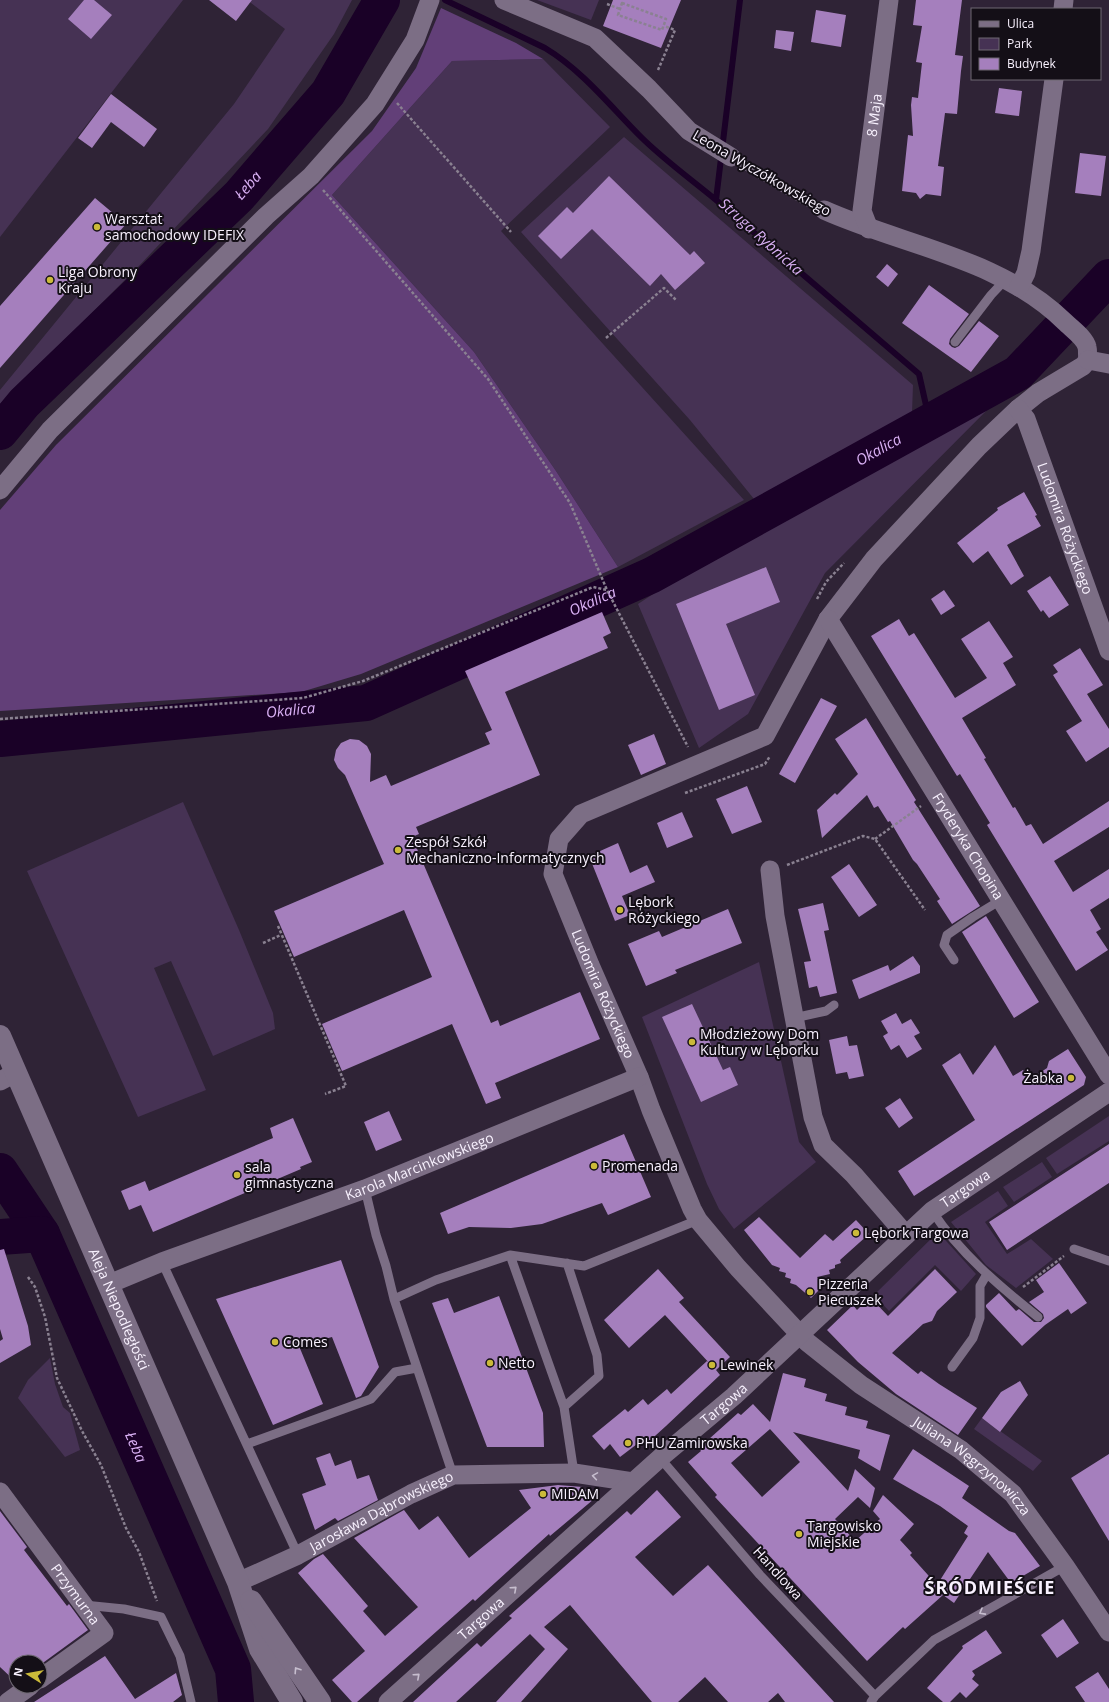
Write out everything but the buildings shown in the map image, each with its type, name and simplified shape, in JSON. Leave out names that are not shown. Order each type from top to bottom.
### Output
[{"type":"main road","name":"Aleja Niepodległości","points":[[0,1036],[8,1077],[109,1284],[238,1582],[260,1648],[292,1702]]},
{"type":"main road","name":"Aleja Niepodległości","points":[[238,1582],[320,1702]]},
{"type":"street","name":"Leona Wyczółkowskiego","points":[[504,0],[594,38],[649,89],[689,131],[731,157]]},
{"type":"street","name":"8 Maja","points":[[869,229],[862,211],[889,0]]},
{"type":"street","points":[[0,490],[50,430],[266,216],[311,176],[375,104],[415,40],[430,1]]},
{"type":"street","points":[[1013,283],[1026,273],[1031,251],[1054,80]]},
{"type":"street","name":"Leona Wyczółkowskiego","points":[[824,210],[869,229],[966,262],[1013,283],[1056,314],[1075,332],[1087,347],[1088,360]]},
{"type":"street","points":[[769,743],[828,619],[874,559],[979,446],[1018,409],[1038,393],[1083,366],[1088,360],[1109,364]]},
{"type":"street","name":"Ludomira Różyckiego","points":[[1018,409],[1026,419],[1109,651]]},
{"type":"street","name":"Fryderyka Chopina","points":[[828,619],[1109,1075]]},
{"type":"street","name":"Ludomira Różyckiego","points":[[769,743],[697,765],[581,814],[559,839],[553,874],[698,1220],[738,1268],[800,1335]]},
{"type":"street","points":[[770,870],[774,916],[812,1117],[823,1145],[854,1175],[906,1235]]},
{"type":"street","name":"Karola Marcinkowskiego","points":[[109,1284],[162,1262],[365,1189],[639,1077]]},
{"type":"street","name":"Targowa","points":[[388,1702],[660,1458],[734,1396],[800,1335],[821,1313],[932,1211],[1109,1092]]},
{"type":"street","name":"Juliana Węgrzynowicza","points":[[800,1335],[860,1385],[960,1450],[1013,1494],[1065,1566],[1109,1632]]},
{"type":"street","name":"Jarosława Dąbrowskiego","points":[[238,1582],[298,1555],[411,1494],[453,1475],[574,1473],[633,1482]]},
{"type":"street","name":"Przymurna","points":[[0,1492],[104,1633],[48,1673]]},
{"type":"street","points":[[8,1702],[19,1694]]},
{"type":"street","points":[[0,1699],[3,1702]]},
{"type":"lane","name":"Leona Wyczółkowskiego","points":[[731,157],[824,210]]},
{"type":"lane","points":[[955,342],[991,295],[1013,283]]},
{"type":"lane","points":[[954,960],[944,944],[947,935],[972,917],[1001,900]]},
{"type":"lane","points":[[794,1018],[826,1011],[834,1005]]},
{"type":"lane","points":[[365,1189],[376,1236],[386,1266],[394,1299],[453,1475]]},
{"type":"lane","points":[[932,1211],[987,1274],[1011,1296],[1038,1317]]},
{"type":"lane","points":[[394,1299],[436,1280],[510,1255],[584,1266],[698,1220]]},
{"type":"lane","points":[[1074,1249],[1109,1261]]},
{"type":"lane","points":[[510,1255],[564,1407],[574,1473]]},
{"type":"lane","points":[[162,1262],[298,1555]]},
{"type":"lane","points":[[564,1407],[599,1376],[597,1355],[567,1263]]},
{"type":"lane","points":[[952,1368],[973,1338],[980,1318],[980,1286],[987,1274]]},
{"type":"lane","points":[[247,1444],[371,1400],[395,1372],[417,1368]]},
{"type":"lane","name":"Handlowa","points":[[660,1458],[760,1575],[873,1699]]},
{"type":"lane","points":[[873,1699],[934,1640],[1065,1566]]},
{"type":"lane","points":[[83,1605],[124,1609],[161,1617],[180,1656],[191,1702]]},
{"type":"path","points":[[622,3],[666,19],[664,26],[662,30],[618,15],[622,3]]},
{"type":"path","points":[[607,4],[620,9]]},
{"type":"path","points":[[649,89],[675,30],[664,26]]},
{"type":"path","points":[[385,89],[511,232]]},
{"type":"path","points":[[311,176],[488,379],[570,503],[607,590],[697,765]]},
{"type":"path","points":[[606,338],[664,288],[677,301]]},
{"type":"path","points":[[0,719],[303,698],[363,681],[593,587],[607,590]]},
{"type":"path","points":[[683,794],[765,764],[769,743]]},
{"type":"path","points":[[770,870],[804,860],[863,836],[876,838],[937,796]]},
{"type":"path","points":[[876,838],[925,910]]},
{"type":"path","points":[[278,926],[346,1086],[325,1094]]},
{"type":"path","points":[[263,943],[281,935]]},
{"type":"path","points":[[1011,1296],[1074,1249]]},
{"type":"path","points":[[28,1277],[35,1287],[44,1317],[58,1378],[82,1431],[101,1465],[126,1528],[139,1552],[161,1617]]},
{"type":"green space","points":[[0,0],[183,0],[0,237]]},
{"type":"green space","points":[[247,0],[352,0],[334,34],[268,129],[137,268],[0,404],[0,390],[234,104],[285,29]]},
{"type":"green space","points":[[537,0],[599,0],[591,20]]},
{"type":"green space","points":[[543,59],[610,127],[501,231],[744,500],[618,567],[556,471],[474,352],[332,195],[452,61]]},
{"type":"green space","points":[[624,137],[913,385],[912,413],[754,499],[690,420],[521,232]]},
{"type":"green space","points":[[1000,393],[998,399],[825,573],[748,714],[699,748],[638,604],[717,552]]},
{"type":"green space","points":[[183,802],[239,930],[273,1013],[275,1029],[213,1056],[171,961],[154,968],[206,1090],[138,1117],[27,871]]},
{"type":"green space","points":[[759,962],[799,1142],[816,1162],[734,1229],[719,1209],[707,1184],[642,1017]]},
{"type":"green space","points":[[1109,1116],[1109,1141],[1057,1174],[1046,1158]]},
{"type":"green space","points":[[1042,1162],[1052,1177],[1014,1202],[1003,1187]]},
{"type":"green space","points":[[998,1191],[1008,1206],[985,1222],[1007,1254],[1031,1239],[1053,1259],[1016,1288],[986,1265],[951,1222]]},
{"type":"green space","points":[[938,1232],[976,1274],[961,1291],[935,1265],[889,1311],[874,1295]]},
{"type":"green space","points":[[50,1358],[55,1384],[63,1407],[70,1413],[80,1450],[65,1457],[18,1398],[28,1380]]},
{"type":"green space","points":[[982,1418],[1042,1461],[1033,1471],[974,1429]]},
{"type":"shaded area","points":[[441,8],[516,43],[543,59],[452,61],[332,195],[474,352],[556,471],[618,567],[361,674],[301,692],[0,711],[0,510],[56,445],[372,131],[416,68]]},
{"type":"waterway","name":"Łeba","points":[[0,432],[24,403],[239,196],[328,93],[382,0]]},
{"type":"waterway","points":[[445,0],[545,48],[559,57],[584,78],[650,145],[716,200]]},
{"type":"waterway","name":"Struga Rybnicka","points":[[740,0],[716,200],[919,374],[930,423]]},
{"type":"waterway","name":"Okalica","points":[[0,739],[366,703],[652,575],[1018,373],[1109,277]]},
{"type":"waterway","name":"Okalica","points":[[0,1171],[42,1234]]},
{"type":"waterway","name":"Łeba","points":[[0,1237],[42,1234],[233,1669],[236,1702]]},
{"type":"place","name":"Warsztat samochodowy IDEFIX","points":[[97,227]]},
{"type":"place","name":"Liga Obrony Kraju","points":[[50,280]]},
{"type":"place","name":"Zespół Szkół Mechaniczno-Informatycznych","points":[[398,850]]},
{"type":"place","name":"Lębork Różyckiego","points":[[620,910]]},
{"type":"place","name":"Młodzieżowy Dom Kultury w Lęborku","points":[[692,1042]]},
{"type":"place","name":"Żabka","points":[[1071,1078]]},
{"type":"place","name":"Promenada","points":[[594,1166]]},
{"type":"place","name":"sala gimnastyczna","points":[[237,1175]]},
{"type":"place","name":"Lębork Targowa","points":[[856,1233]]},
{"type":"place","name":"Pizzeria Piecuszek","points":[[810,1292]]},
{"type":"place","name":"Comes","points":[[275,1342]]},
{"type":"place","name":"Netto","points":[[490,1363]]},
{"type":"place","name":"Lewinek","points":[[712,1365]]},
{"type":"place","name":"PHU Zamirowska","points":[[628,1443]]},
{"type":"place","name":"MIDAM","points":[[543,1494]]},
{"type":"place","name":"Targowisko Miejskie","points":[[799,1534]]},
{"type":"district","name":"ŚRÓDMIEŚCIE","points":[[990,1588]]}]
